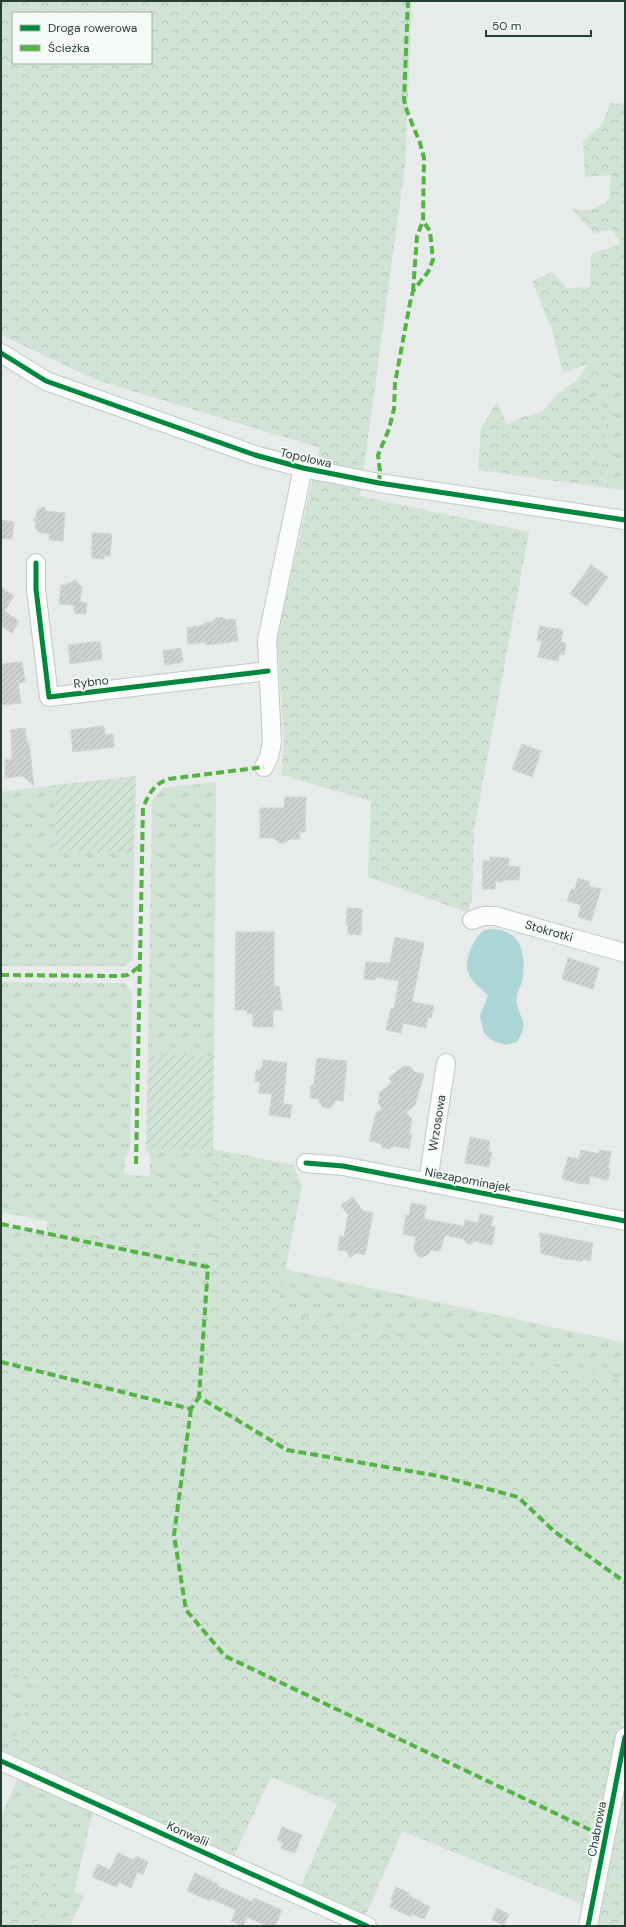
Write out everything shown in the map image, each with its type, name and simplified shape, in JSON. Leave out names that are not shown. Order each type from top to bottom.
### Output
[{"type":"street","name":"Topolowa","points":[[1,353],[46,381],[255,456],[303,468],[379,483],[625,520]]},
{"type":"street","points":[[264,767],[269,757],[272,742],[266,640],[303,468]]},
{"type":"street","name":"Rybno","points":[[36,563],[36,589],[50,698],[268,671]]},
{"type":"street","name":"Stokrotki","points":[[472,920],[484,916],[496,916],[625,953]]},
{"type":"street","name":"Wrzosowa","points":[[428,1182],[446,1063]]},
{"type":"street","name":"Niezapominajek","points":[[306,1163],[343,1166],[625,1221]]},
{"type":"street","name":"Chabrowa","points":[[588,1926],[625,1737]]},
{"type":"street","name":"Konwalii","points":[[1,1761],[367,1926]]},
{"type":"green space","points":[[1,1],[412,1],[405,165],[360,496],[529,532],[474,830],[472,900],[467,912],[368,877],[371,801],[281,775],[284,741],[277,638],[320,448],[96,380],[1,335]]},
{"type":"green space","points":[[611,103],[625,104],[625,370],[605,370],[580,395],[604,407],[607,433],[597,449],[607,488],[478,470],[481,428],[497,402],[507,425],[522,417],[542,412],[557,394],[577,380],[589,364],[563,373],[553,333],[532,281],[552,272],[567,288],[590,287],[591,254],[621,244],[613,230],[594,233],[572,210],[590,210],[609,201],[611,175],[585,177],[583,141],[601,126]]},
{"type":"green space","points":[[605,370],[625,370],[625,490],[607,488],[597,449],[607,433],[580,395]]},
{"type":"green space","points":[[136,776],[134,853],[54,851],[56,785]]},
{"type":"green space","points":[[216,782],[214,1056],[148,1054],[152,801],[163,788]]},
{"type":"green space","points":[[56,785],[54,851],[134,853],[133,959],[124,966],[1,966],[1,792]]},
{"type":"green space","points":[[1,982],[124,983],[132,992],[130,1150],[125,1157],[124,1175],[150,1176],[150,1156],[146,1149],[213,1149],[213,1256],[47,1226],[47,1221],[1,1212]]},
{"type":"green space","points":[[148,1054],[214,1056],[213,1149],[146,1149]]},
{"type":"green space","points":[[213,1149],[293,1165],[302,1186],[277,1312],[625,1381],[625,1714],[589,1907],[402,1831],[366,1915],[301,1886],[337,1804],[271,1777],[234,1856],[6,1756],[38,1684],[1,1668],[1,1254],[42,1262],[47,1226],[213,1256]]},
{"type":"green space","points":[[1,1225],[46,1234],[42,1262],[1,1254]]},
{"type":"green space","points":[[284,1269],[625,1343],[625,1381],[277,1312]]},
{"type":"green space","points":[[1,1668],[38,1684],[6,1756],[1,1753]]},
{"type":"green space","points":[[625,1767],[625,1926],[595,1926]]},
{"type":"green space","points":[[18,1778],[93,1811],[74,1892],[84,1896],[70,1926],[35,1926],[56,1884],[1,1857],[1,1816]]},
{"type":"green space","points":[[1,1857],[56,1884],[35,1926],[1,1926]]},
{"type":"water","points":[[490,929],[501,930],[509,933],[516,939],[523,953],[524,962],[522,982],[517,994],[517,1003],[523,1022],[523,1028],[517,1042],[506,1045],[493,1041],[484,1033],[480,1016],[488,995],[471,979],[467,967],[468,956],[475,940],[483,931]]},
{"type":"building","points":[[44,507],[46,511],[65,513],[63,541],[49,540],[50,534],[39,532],[35,528],[36,523],[33,520],[36,517],[37,510]]},
{"type":"building","points":[[1,520],[14,522],[12,539],[1,538]]},
{"type":"building","points":[[92,533],[112,534],[110,556],[104,555],[104,559],[92,558]]},
{"type":"building","points":[[591,565],[608,577],[587,606],[570,594]]},
{"type":"building","points":[[75,580],[82,587],[80,602],[87,603],[86,614],[74,613],[74,605],[59,604],[61,585],[67,585],[67,583],[71,583]]},
{"type":"building","points":[[1,587],[14,596],[4,611],[19,621],[12,633],[1,626]]},
{"type":"building","points":[[222,617],[226,620],[235,619],[238,641],[206,645],[206,642],[188,644],[187,628],[204,625],[204,623],[212,622],[216,618]]},
{"type":"building","points":[[540,626],[563,630],[561,642],[566,643],[564,655],[559,654],[558,661],[538,657],[542,641],[537,640]]},
{"type":"building","points":[[100,642],[102,659],[70,664],[68,645]]},
{"type":"building","points":[[181,648],[183,662],[165,665],[163,651]]},
{"type":"building","points":[[22,662],[25,682],[18,683],[21,703],[1,705],[1,664]]},
{"type":"building","points":[[104,726],[105,735],[113,734],[114,747],[73,752],[71,730]]},
{"type":"building","points":[[25,728],[27,743],[29,742],[34,786],[23,776],[5,778],[5,760],[12,759],[11,730]]},
{"type":"building","points":[[522,744],[541,751],[532,777],[512,769]]},
{"type":"building","points":[[285,797],[306,797],[305,832],[299,832],[300,839],[290,839],[285,843],[279,843],[274,838],[260,838],[260,808],[284,808]]},
{"type":"building","points":[[490,857],[509,858],[508,866],[520,867],[519,880],[503,880],[503,882],[495,881],[495,889],[482,889],[483,861],[490,861]]},
{"type":"building","points":[[578,878],[590,882],[589,886],[601,889],[591,921],[578,917],[581,905],[567,901],[571,889],[575,890]]},
{"type":"building","points":[[347,908],[362,909],[361,935],[348,934],[348,925],[346,925]]},
{"type":"building","points":[[236,932],[274,932],[274,986],[279,986],[282,1010],[273,1010],[273,1027],[253,1027],[253,1014],[247,1014],[247,1010],[235,1010]]},
{"type":"building","points":[[395,937],[424,943],[412,1002],[434,1006],[431,1018],[428,1017],[426,1028],[403,1023],[401,1033],[386,1030],[391,1008],[394,1009],[399,981],[376,977],[375,980],[364,979],[366,962],[390,963]]},
{"type":"building","points":[[568,958],[599,968],[593,989],[562,979]]},
{"type":"building","points":[[317,1058],[347,1061],[343,1101],[335,1100],[334,1104],[330,1108],[323,1107],[319,1102],[319,1099],[310,1098],[311,1086],[314,1084]]},
{"type":"building","points":[[263,1060],[287,1063],[283,1104],[292,1105],[290,1118],[269,1115],[272,1094],[259,1093],[260,1082],[255,1081],[256,1070],[261,1070]]},
{"type":"building","points":[[404,1066],[411,1067],[414,1072],[424,1074],[415,1105],[406,1112],[412,1120],[409,1134],[412,1134],[409,1149],[394,1146],[389,1149],[383,1148],[380,1143],[369,1141],[376,1113],[382,1109],[378,1102],[380,1092],[392,1083],[389,1078]]},
{"type":"building","points":[[470,1137],[490,1141],[488,1152],[492,1152],[489,1167],[465,1163]]},
{"type":"building","points":[[581,1150],[599,1154],[600,1150],[611,1152],[608,1168],[610,1168],[608,1180],[590,1176],[589,1184],[582,1184],[562,1179],[568,1157],[579,1159]]},
{"type":"building","points":[[353,1197],[363,1211],[373,1213],[365,1255],[356,1253],[350,1258],[347,1251],[338,1250],[340,1236],[344,1237],[348,1215],[341,1205]]},
{"type":"building","points":[[411,1203],[426,1206],[424,1219],[464,1226],[465,1220],[478,1223],[480,1214],[493,1216],[491,1226],[495,1227],[492,1245],[475,1241],[471,1244],[466,1243],[464,1239],[445,1235],[440,1251],[430,1250],[430,1253],[423,1257],[419,1257],[414,1250],[416,1237],[403,1234],[406,1215],[409,1216]]},
{"type":"building","points":[[540,1233],[593,1243],[590,1261],[583,1259],[582,1261],[568,1260],[541,1253]]},
{"type":"building","points":[[282,1827],[302,1835],[295,1853],[281,1848],[283,1843],[277,1840]]},
{"type":"building","points":[[118,1853],[134,1860],[136,1856],[148,1862],[143,1874],[137,1872],[131,1888],[119,1882],[117,1887],[92,1877],[98,1864],[110,1870]]},
{"type":"building","points":[[195,1873],[218,1884],[217,1886],[253,1902],[254,1898],[282,1910],[275,1926],[268,1926],[247,1917],[243,1926],[231,1921],[236,1910],[212,1899],[210,1901],[187,1891]]},
{"type":"building","points":[[396,1887],[409,1893],[408,1895],[430,1907],[424,1919],[412,1914],[411,1917],[390,1907],[393,1900],[391,1899]]},
{"type":"building","points":[[497,1908],[509,1914],[504,1925],[492,1920]]},
{"type":"marked path","points":[[379,483],[380,471],[378,455],[389,429],[394,409],[395,383],[410,303],[413,291],[428,272],[433,260],[430,231],[423,221],[424,158],[404,100],[408,1]]},
{"type":"marked path","points":[[413,291],[417,236],[423,221]]},
{"type":"marked path","points":[[136,1164],[143,808],[147,798],[156,786],[169,779],[264,767]]},
{"type":"marked path","points":[[1,975],[117,976],[128,975],[140,966]]},
{"type":"marked path","points":[[1,1224],[208,1267],[199,1397],[287,1450],[439,1476],[518,1497],[555,1532],[625,1582]]},
{"type":"marked path","points":[[1,1362],[191,1409],[199,1397]]},
{"type":"marked path","points":[[191,1409],[174,1535],[186,1610],[225,1656],[603,1836]]},
{"type":"cycle path","points":[[1,353],[46,381],[255,455],[303,468],[379,483],[625,520]]},
{"type":"cycle path","points":[[36,563],[36,589],[49,697],[268,671]]},
{"type":"cycle path","points":[[306,1163],[343,1166],[625,1221]]},
{"type":"cycle path","points":[[588,1926],[625,1737]]},
{"type":"cycle path","points":[[1,1761],[367,1926]]}]
